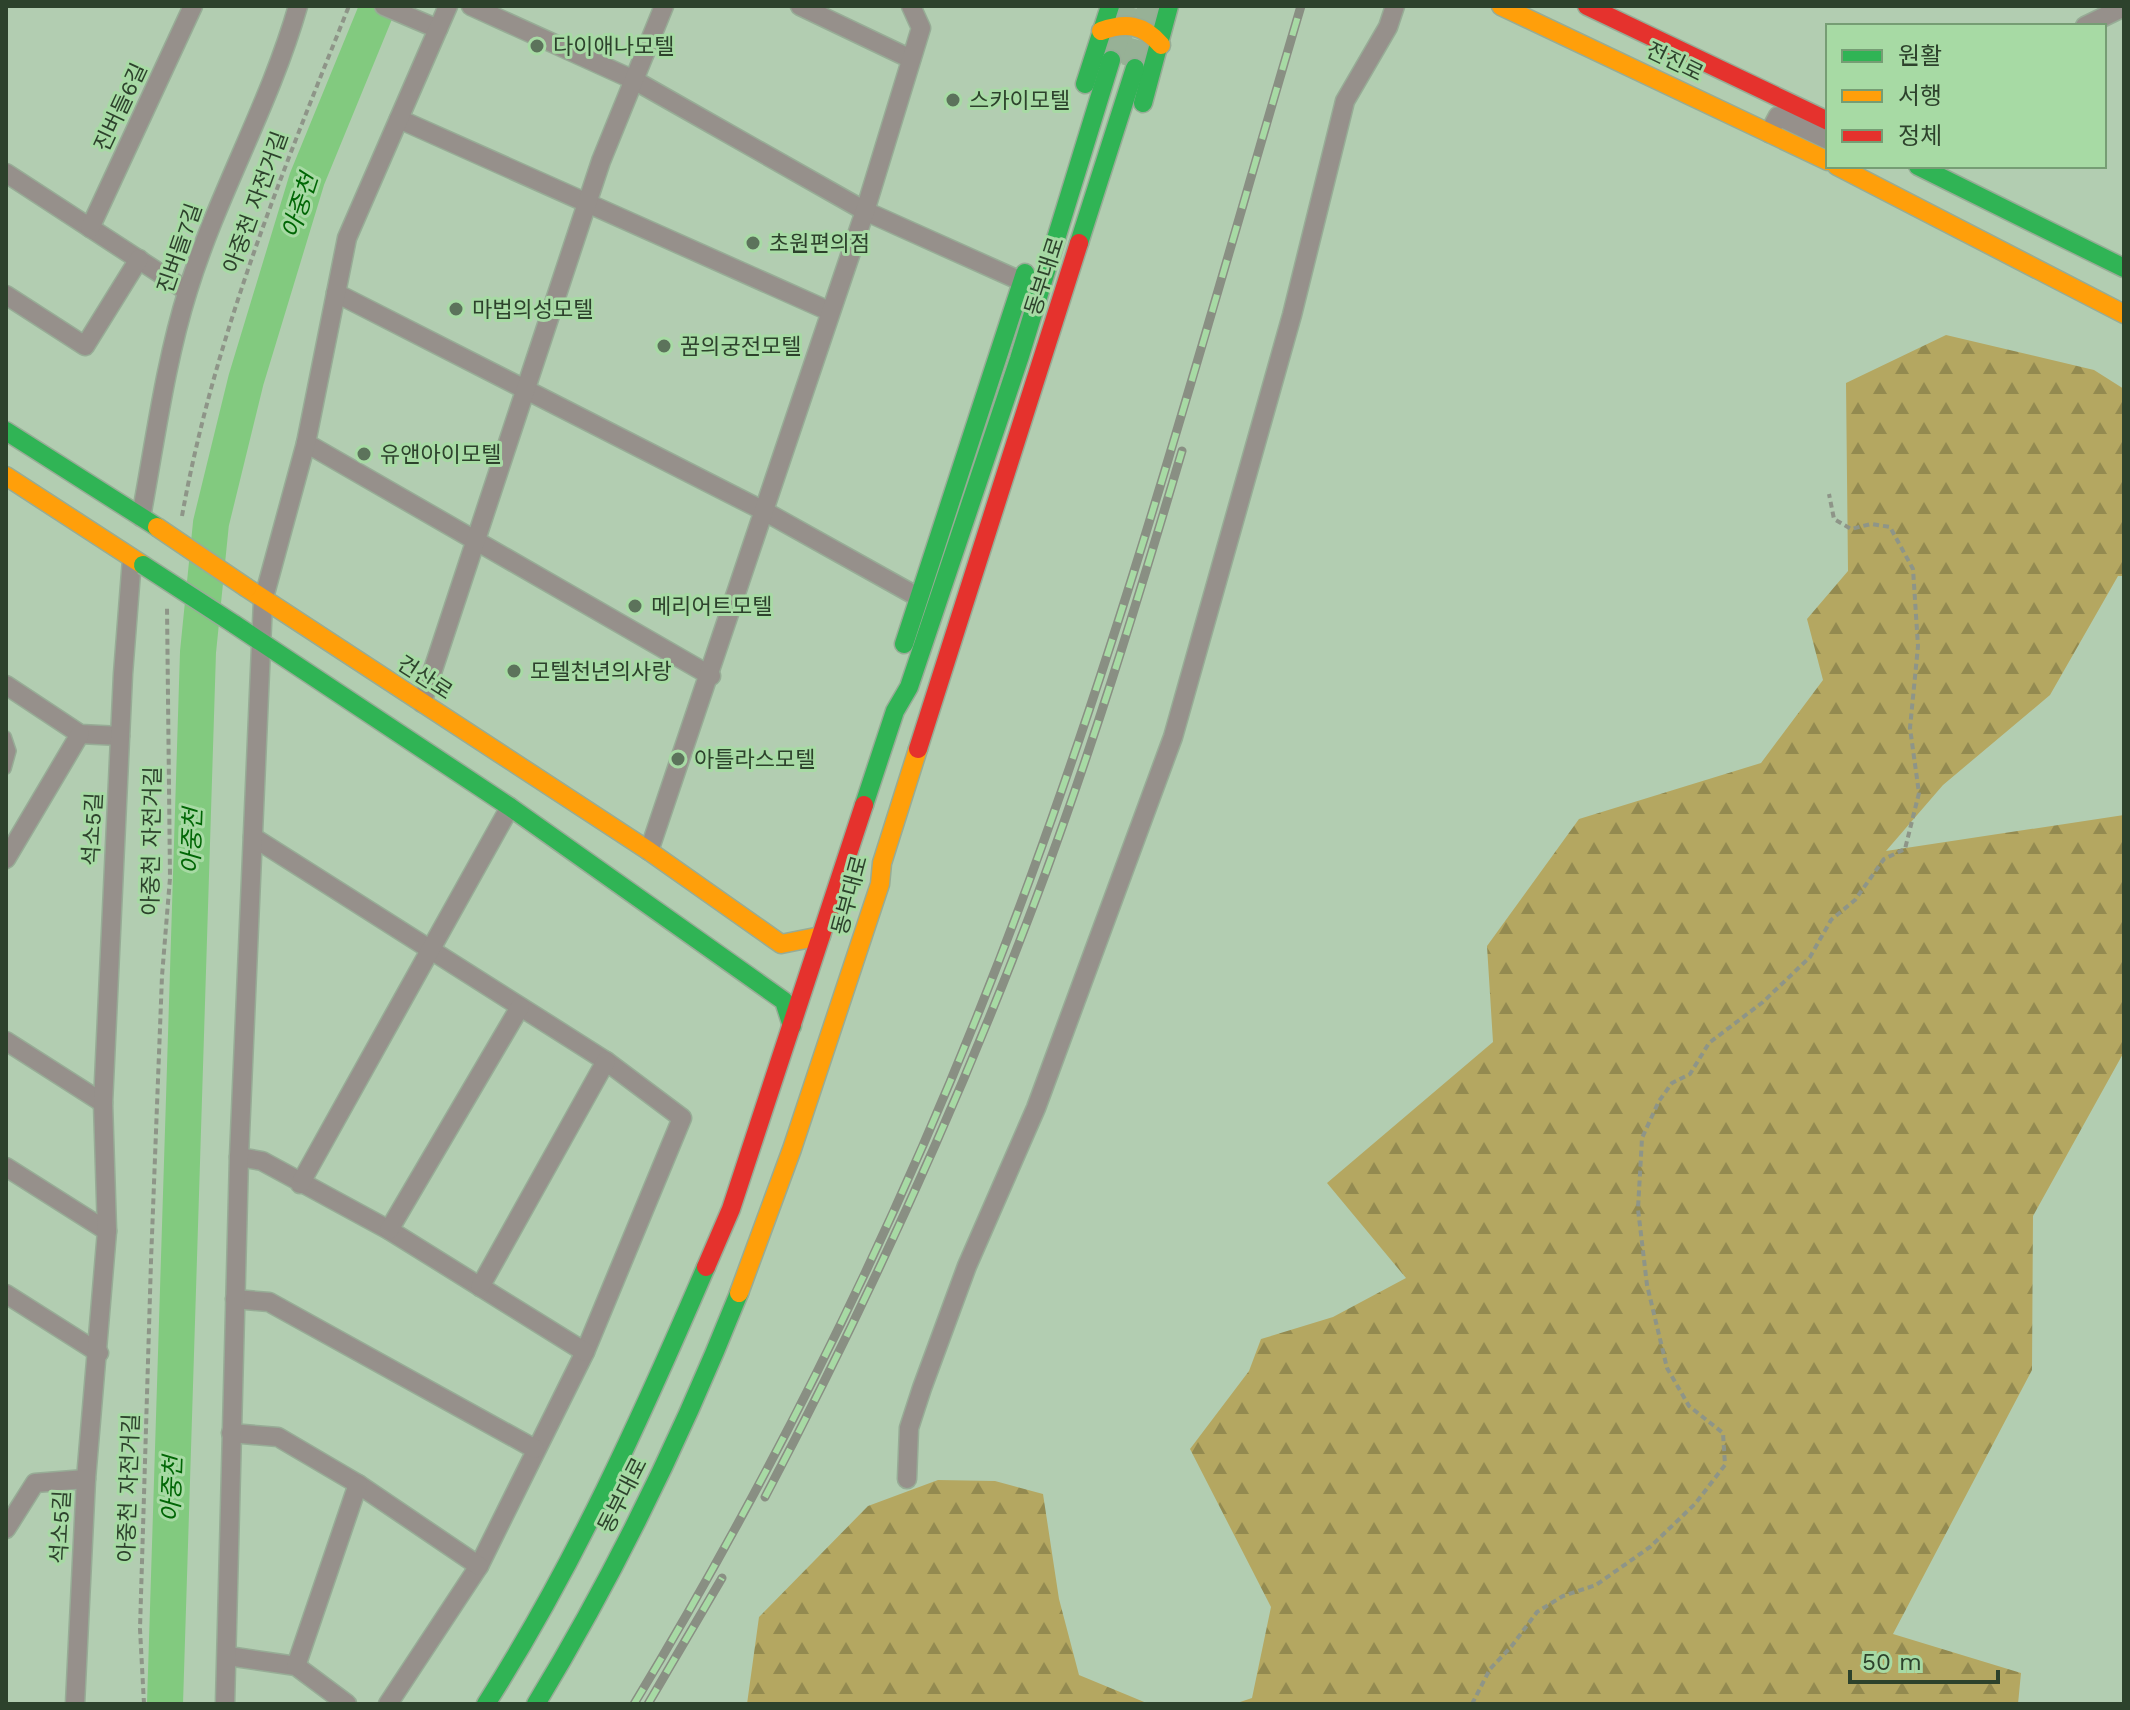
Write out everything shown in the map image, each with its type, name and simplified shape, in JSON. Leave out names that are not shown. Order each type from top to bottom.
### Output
[{"type":"main road","points":[[1090,6],[1101,31],[1119,23],[1135,24],[1152,32],[1161,45]]},
{"type":"main road","name":"동부대로","points":[[895,711],[893,682],[918,597],[1023,282],[1110,6]]},
{"type":"main road","points":[[880,884],[896,864],[1161,45],[1169,6]]},
{"type":"main road","name":"전진로","points":[[1501,6],[1826,160]]},
{"type":"main road","name":"전진로","points":[[1587,6],[1826,120]]},
{"type":"main road","name":"동부대로","points":[[486,1704],[535,1627],[636,1430],[731,1209],[895,711],[909,687],[1014,374],[1111,60]]},
{"type":"main road","name":"동부대로","points":[[536,1704],[575,1642],[676,1440],[736,1299],[791,1152],[880,884],[882,863],[1135,68]]},
{"type":"main road","points":[[1841,168],[2124,314]]},
{"type":"main road","points":[[1922,168],[2124,268]]},
{"type":"main road","name":"건산로","points":[[6,431],[649,851],[781,944],[821,936]]},
{"type":"main road","points":[[6,476],[510,807],[784,1001],[792,1026]]},
{"type":"street","name":"진버들6길","points":[[90,228],[193,6]]},
{"type":"street","name":"진버들7길","points":[[149,522],[187,291],[234,167],[284,56],[298,6]]},
{"type":"street","points":[[384,6],[437,29]]},
{"type":"street","points":[[225,1704],[239,1157],[263,601],[306,443],[347,238],[448,6]]},
{"type":"street","points":[[471,6],[634,80],[865,211],[1023,282]]},
{"type":"street","points":[[422,703],[477,544],[587,203],[664,6]]},
{"type":"street","points":[[800,6],[911,59]]},
{"type":"street","points":[[649,851],[711,676],[829,311],[865,211],[921,28],[911,6]]},
{"type":"street","points":[[907,1479],[909,1428],[922,1388],[967,1266],[1036,1108],[1173,737],[1292,315],[1345,101],[1388,27],[1395,6]]},
{"type":"street","points":[[2089,24],[2124,7]]},
{"type":"street","points":[[1769,133],[1778,116],[1826,139]]},
{"type":"street","points":[[399,119],[829,311]]},
{"type":"street","points":[[6,173],[187,291]]},
{"type":"street","points":[[6,295],[85,346],[139,259]]},
{"type":"street","points":[[336,293],[764,511],[918,597]]},
{"type":"street","points":[[306,443],[711,676]]},
{"type":"street","name":"석소5길","points":[[75,1704],[86,1479],[107,1231],[103,1103],[120,736],[138,562]]},
{"type":"street","points":[[6,685],[80,734],[120,736]]},
{"type":"street","points":[[6,859],[80,734]]},
{"type":"street","points":[[300,1184],[510,807]]},
{"type":"street","points":[[253,837],[431,947],[606,1061],[682,1118],[585,1352],[479,1566],[388,1704]]},
{"type":"street","points":[[389,1230],[520,1007]]},
{"type":"street","points":[[11,1044],[103,1103]]},
{"type":"street","points":[[480,1287],[606,1061]]},
{"type":"street","points":[[239,1157],[262,1161],[389,1230],[585,1352]]},
{"type":"street","points":[[6,1167],[107,1231]]},
{"type":"street","points":[[6,1294],[99,1353]]},
{"type":"street","points":[[235,1299],[269,1302],[535,1449]]},
{"type":"street","points":[[231,1433],[278,1437],[358,1484],[479,1566]]},
{"type":"street","points":[[6,1529],[35,1483],[86,1479]]},
{"type":"street","points":[[296,1666],[358,1484]]},
{"type":"street","points":[[228,1656],[296,1666],[347,1704]]},
{"type":"lane","points":[[6,736],[11,751],[6,769]]},
{"type":"path","name":"아중천 자전거길","points":[[180,526],[218,356],[263,221],[349,6]]},
{"type":"path","points":[[1472,1704],[1490,1669],[1537,1612],[1563,1596],[1596,1585],[1650,1547],[1695,1504],[1725,1465],[1723,1433],[1689,1406],[1667,1368],[1647,1285],[1638,1209],[1642,1138],[1659,1101],[1672,1083],[1690,1074],[1709,1043],[1763,1002],[1810,957],[1831,920],[1855,900],[1884,859],[1905,849],[1919,793],[1910,728],[1918,646],[1913,569],[1890,527],[1871,524],[1851,529],[1834,519],[1829,494]]},
{"type":"path","name":"아중천 자전거길","points":[[144,1704],[140,1629],[151,1261],[162,976],[170,878],[165,621],[168,595]]},
{"type":"green space","points":[[1946,335],[2094,370],[2124,389],[2124,576],[2118,576],[2050,695],[1943,785],[1886,851],[2124,815],[2124,1052],[2033,1216],[2032,1370],[1893,1634],[2021,1673],[2018,1704],[1234,1704],[1252,1698],[1271,1607],[1190,1449],[1249,1371],[1261,1339],[1333,1317],[1406,1278],[1327,1183],[1493,1042],[1487,946],[1579,819],[1761,763],[1823,680],[1807,619],[1848,571],[1846,383]]},
{"type":"green space","points":[[938,1480],[995,1481],[1043,1494],[1059,1599],[1079,1675],[1149,1704],[747,1704],[759,1617],[868,1506]]},
{"type":"waterway","name":"아중천","points":[[165,1704],[198,652],[211,523],[246,380],[307,179],[378,6]]},
{"type":"tunnel","points":[[1111,60],[1127,6]]},
{"type":"tunnel","points":[[1135,68],[1152,6]]},
{"type":"railway","points":[[634,1704],[748,1505],[801,1403],[901,1195],[990,983],[1069,769],[1140,552],[1301,6]]},
{"type":"railway","points":[[765,1497],[874,1279],[942,1130],[1004,980],[1094,736],[1182,451]]},
{"type":"railway","points":[[648,1704],[722,1578]]},
{"type":"traffic: fast","points":[[1085,84],[1110,6]]},
{"type":"traffic: fast","points":[[1143,103],[1169,6]]},
{"type":"traffic: fast","points":[[864,805],[895,711],[909,687],[1019,359],[1111,60]]},
{"type":"traffic: fast","points":[[1079,243],[1135,68]]},
{"type":"traffic: fast","points":[[1922,168],[2124,268]]},
{"type":"traffic: fast","points":[[904,644],[1025,273]]},
{"type":"traffic: fast","points":[[6,431],[157,527]]},
{"type":"traffic: fast","points":[[143,565],[234,624]]},
{"type":"traffic: fast","points":[[234,624],[510,807],[784,1001],[792,1026]]},
{"type":"traffic: fast","points":[[486,1704],[548,1599],[605,1490],[706,1267]]},
{"type":"traffic: fast","points":[[536,1704],[646,1503],[739,1293]]},
{"type":"traffic: slow","points":[[1501,6],[1826,160]]},
{"type":"traffic: slow","points":[[1101,31],[1118,26],[1134,27],[1148,33],[1161,45]]},
{"type":"traffic: slow","points":[[1841,168],[2124,314]]},
{"type":"traffic: slow","points":[[6,476],[143,565]]},
{"type":"traffic: slow","points":[[157,527],[247,588]]},
{"type":"traffic: slow","points":[[247,588],[649,851],[781,944],[821,936]]},
{"type":"traffic: slow","points":[[739,1293],[792,1149],[880,884],[882,863],[918,749]]},
{"type":"traffic: jam","points":[[1587,6],[1826,120]]},
{"type":"traffic: jam","points":[[918,749],[1079,243]]},
{"type":"traffic: jam","points":[[706,1267],[731,1209],[864,805]]},
{"type":"place","name":"다이애나모텔","points":[[537,46]]},
{"type":"place","name":"스카이모텔","points":[[953,100]]},
{"type":"place","name":"초원편의점","points":[[753,243]]},
{"type":"place","name":"마법의성모텔","points":[[456,309]]},
{"type":"place","name":"꿈의궁전모텔","points":[[664,346]]},
{"type":"place","name":"유앤아이모텔","points":[[364,454]]},
{"type":"place","name":"메리어트모텔","points":[[635,606]]},
{"type":"place","name":"모텔천년의사랑","points":[[514,671]]},
{"type":"place","name":"아틀라스모텔","points":[[678,759]]}]
